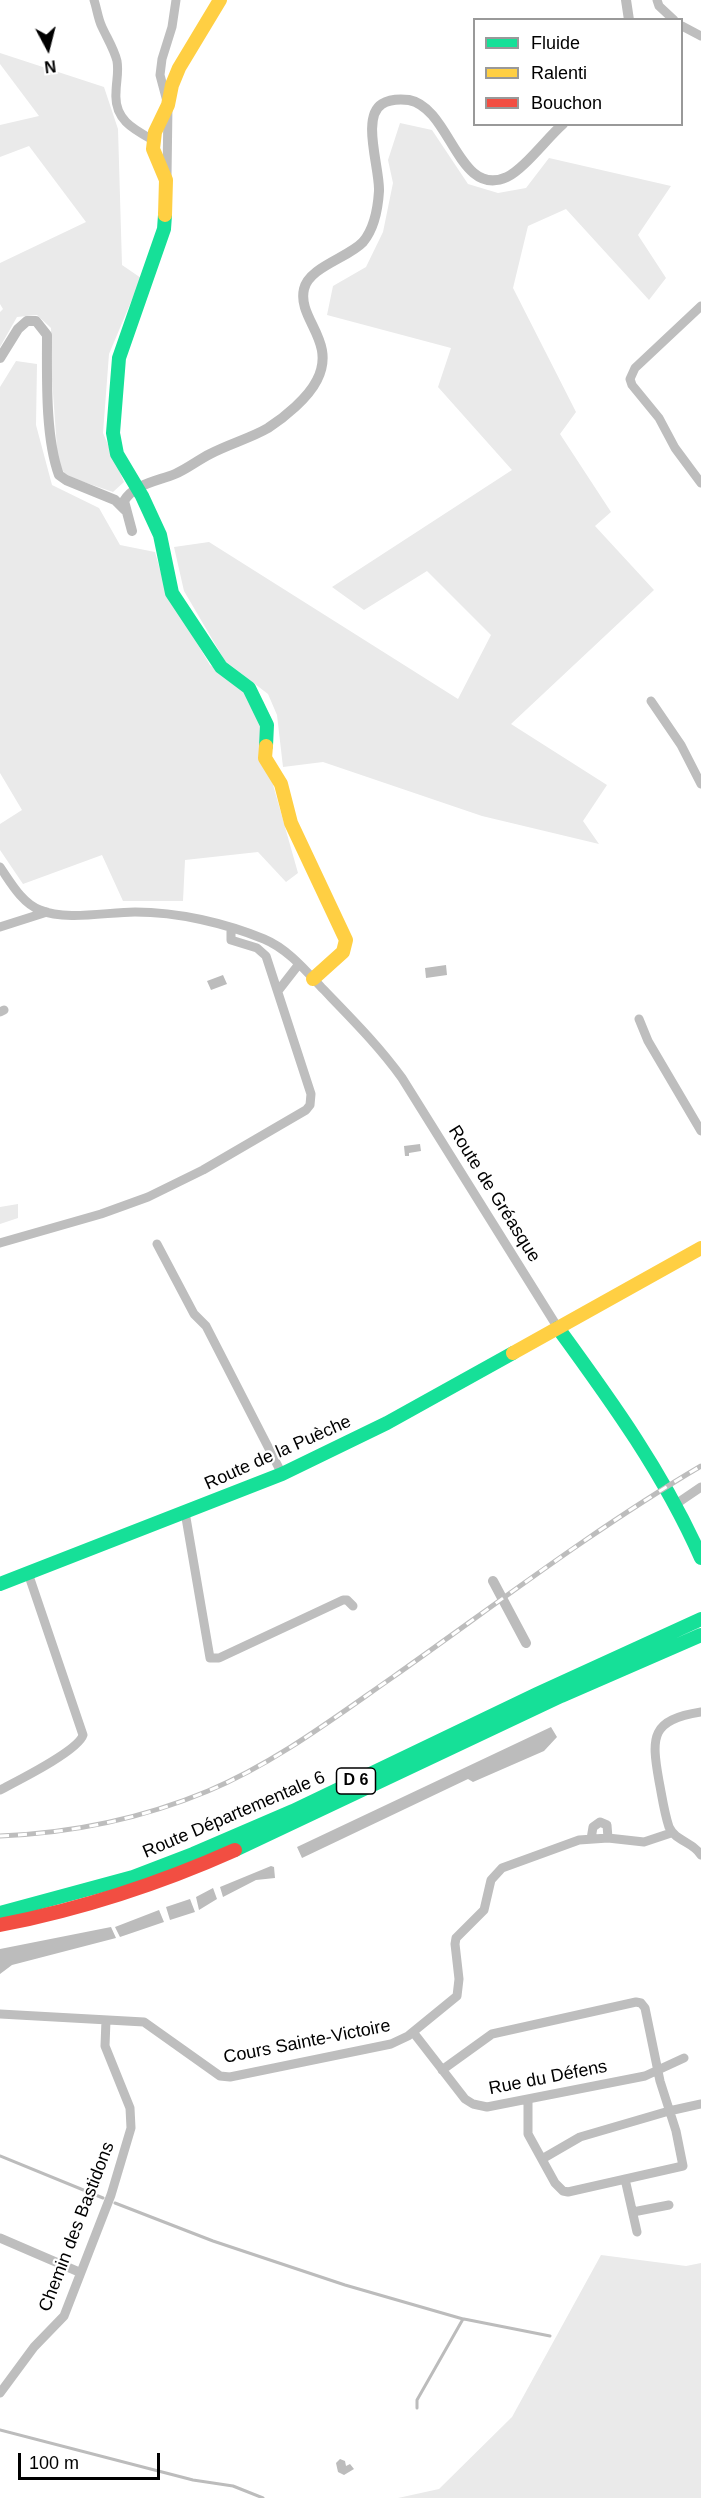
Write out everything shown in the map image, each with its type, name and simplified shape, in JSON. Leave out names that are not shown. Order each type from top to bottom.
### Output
[{"type":"main road","points":[[220,0],[179,68],[172,85],[168,105],[153,140],[153,149],[166,180],[164,229],[119,358],[113,433],[117,454],[160,535],[172,593],[220,667],[249,688],[267,725],[265,758],[281,784],[291,823],[346,939],[343,952],[313,979]]},
{"type":"main road","name":"Route de la Puèche","points":[[0,1584],[282,1474],[387,1424],[701,1248]]},
{"type":"main road","points":[[558,1328],[625,1422],[676,1504],[701,1558]]},
{"type":"main road","name":"Route Départementale 6","points":[[0,1913],[133,1878],[203,1850],[293,1811],[537,1694],[701,1619]]},
{"type":"main road","name":"Route Départementale 6","points":[[0,1924],[28,1920],[125,1894],[230,1855],[598,1680],[701,1635]]},
{"type":"street","points":[[94,0],[100,24],[117,58],[118,111],[130,127],[153,140]]},
{"type":"street","points":[[166,180],[168,105],[160,75],[176,0]]},
{"type":"street","points":[[657,0],[659,6],[672,18]]},
{"type":"street","points":[[683,27],[701,36]]},
{"type":"street","points":[[701,306],[635,368],[630,378],[632,386],[659,418],[675,448],[701,483]]},
{"type":"street","points":[[651,701],[681,745],[701,784]]},
{"type":"street","points":[[0,867],[31,906],[47,912]]},
{"type":"street","points":[[0,927],[47,912]]},
{"type":"street","name":"Route de Gréasque","points":[[47,912],[69,915],[136,912],[174,914],[231,928],[266,940],[299,964],[386,1055],[402,1077],[558,1328]]},
{"type":"street","points":[[0,1243],[101,1214],[148,1197],[203,1170],[306,1110],[310,1105],[311,1094],[264,953],[257,948],[231,940],[231,928]]},
{"type":"street","points":[[278,991],[299,964]]},
{"type":"street","points":[[639,1019],[648,1041],[701,1131]]},
{"type":"street","points":[[157,1244],[194,1314],[206,1326],[282,1474]]},
{"type":"street","points":[[676,1504],[701,1487]]},
{"type":"street","points":[[185,1512],[210,1658],[219,1658],[343,1600],[347,1600],[353,1606]]},
{"type":"street","points":[[0,1790],[38,1770],[79,1743],[83,1735],[28,1573]]},
{"type":"street","points":[[701,1712],[682,1715],[670,1720],[656,1737],[654,1753],[671,1833],[696,1847],[701,1855]]},
{"type":"street","name":"Cours Sainte-Victoire","points":[[591,1839],[593,1827],[600,1822],[607,1826],[608,1838]]},
{"type":"street","name":"Cours Sainte-Victoire","points":[[0,2014],[144,2022],[214,2074],[225,2077],[391,2044],[414,2032],[457,1996],[460,1986],[456,1938],[484,1910],[488,1901],[489,1887],[496,1872],[571,1842],[608,1838],[644,1842],[671,1833]]},
{"type":"street","points":[[442,2070],[492,2034],[639,2002],[645,2008],[658,2070],[683,2166],[568,2192],[563,2191],[555,2183],[528,2134],[528,2100]]},
{"type":"street","name":"Chemin des Bastidons","points":[[0,2393],[34,2347],[64,2316],[79,2272],[111,2195],[131,2128],[129,2108],[105,2046],[105,2020]]},
{"type":"street","name":"Rue du Défens","points":[[414,2032],[465,2099],[473,2104],[487,2107],[645,2076],[684,2058]]},
{"type":"street","points":[[542,2159],[580,2137],[701,2104]]},
{"type":"street","points":[[625,2179],[637,2232]]},
{"type":"street","points":[[633,2212],[669,2205]]},
{"type":"street","points":[[0,2238],[79,2272]]},
{"type":"shaded area","points":[[0,53],[104,87],[118,129],[122,265],[141,278],[109,354],[103,433],[124,482],[113,492],[66,476],[58,462],[51,328],[37,315],[17,317],[0,347],[0,312],[3,309],[0,304],[0,263],[86,222],[29,146],[0,157],[0,125],[39,116],[0,64]]},
{"type":"shaded area","points":[[400,123],[432,130],[468,184],[498,193],[526,188],[549,158],[671,186],[638,235],[666,278],[649,300],[566,209],[528,226],[513,288],[576,412],[560,434],[611,512],[595,526],[654,590],[511,724],[607,785],[583,821],[599,844],[482,816],[323,762],[283,767],[277,715],[268,694],[225,661],[184,591],[174,547],[209,542],[458,699],[491,635],[427,571],[364,610],[332,587],[512,470],[438,387],[451,348],[327,315],[333,286],[366,267],[383,232],[393,183],[388,160]]},
{"type":"shaded area","points":[[16,361],[37,364],[36,425],[52,485],[99,508],[120,545],[155,552],[166,591],[210,665],[263,701],[271,718],[272,781],[298,873],[286,882],[258,852],[185,860],[183,901],[123,901],[102,855],[23,884],[0,850],[0,824],[22,810],[0,773],[0,387]]},
{"type":"shaded area","points":[[446,965],[447,975],[426,978],[425,968]]},
{"type":"shaded area","points":[[223,975],[227,984],[211,990],[207,981]]},
{"type":"shaded area","points":[[420,1144],[421,1151],[405,1156],[404,1146]]},
{"type":"shaded area","points":[[18,1204],[18,1218],[0,1224],[0,1207]]},
{"type":"shaded area","points":[[551,1727],[557,1737],[544,1751],[473,1782],[468,1779],[302,1858],[297,1847]]},
{"type":"shaded area","points":[[271,1866],[274,1867],[275,1878],[256,1880],[223,1897],[220,1887]]},
{"type":"shaded area","points":[[213,1888],[217,1899],[199,1910],[196,1897]]},
{"type":"shaded area","points":[[190,1899],[195,1912],[170,1920],[166,1907]]},
{"type":"shaded area","points":[[159,1910],[164,1922],[120,1937],[115,1927]]},
{"type":"shaded area","points":[[111,1927],[116,1938],[12,1965],[0,1974],[0,1949]]},
{"type":"shaded area","points":[[601,2255],[686,2266],[701,2263],[701,2498],[398,2498],[439,2489],[512,2417]]},
{"type":"shaded area","points":[[340,2459],[345,2461],[346,2466],[350,2464],[354,2469],[344,2475],[338,2472],[336,2463]]},
{"type":"waterway","points":[[626,0],[629,18]]},
{"type":"waterway","points":[[132,531],[124,501],[128,495],[268,428],[295,407],[313,387],[322,366],[322,354],[320,342],[303,300],[304,289],[307,281],[313,275],[363,242],[373,224],[379,181],[372,131],[376,111],[382,104],[392,100],[409,100],[423,107],[435,118],[466,164],[477,175],[490,180],[507,177],[514,173],[561,126]]},
{"type":"waterway","points":[[0,358],[18,329],[27,321],[36,321],[47,335],[49,425],[54,460],[59,475],[115,500],[125,510]]},
{"type":"waterway","points":[[493,1581],[526,1643]]},
{"type":"waterway","points":[[0,2156],[103,2198]]},
{"type":"waterway","points":[[115,2203],[213,2241],[345,2285],[463,2319],[417,2400],[417,2408]]},
{"type":"waterway","points":[[464,2319],[550,2336]]},
{"type":"waterway","points":[[0,2430],[193,2480],[233,2486],[263,2498]]},
{"type":"railway","points":[[0,1836],[53,1832],[132,1817],[183,1801],[233,1780],[326,1724],[583,1541],[701,1466]]},
{"type":"traffic: fast","points":[[165,215],[164,229],[119,358],[113,433],[117,454],[142,496],[160,535],[172,593],[221,667],[249,688],[267,725],[266,746]]},
{"type":"traffic: fast","points":[[558,1328],[636,1439],[671,1497],[701,1558]]},
{"type":"traffic: fast","points":[[0,1584],[282,1474],[387,1423],[513,1353]]},
{"type":"traffic: fast","points":[[0,1913],[133,1877],[193,1854],[293,1811],[537,1694],[701,1619]]},
{"type":"traffic: fast","points":[[235,1850],[561,1696],[701,1635]]},
{"type":"traffic: slow","points":[[165,215],[166,180],[153,149],[155,132],[168,105],[172,85],[179,68],[220,0]]},
{"type":"traffic: slow","points":[[266,746],[265,758],[281,784],[291,823],[346,940],[343,952],[313,979]]},
{"type":"traffic: slow","points":[[513,1353],[701,1248]]},
{"type":"traffic: jam","points":[[0,1925],[31,1919],[120,1894],[178,1874],[235,1850]]}]
